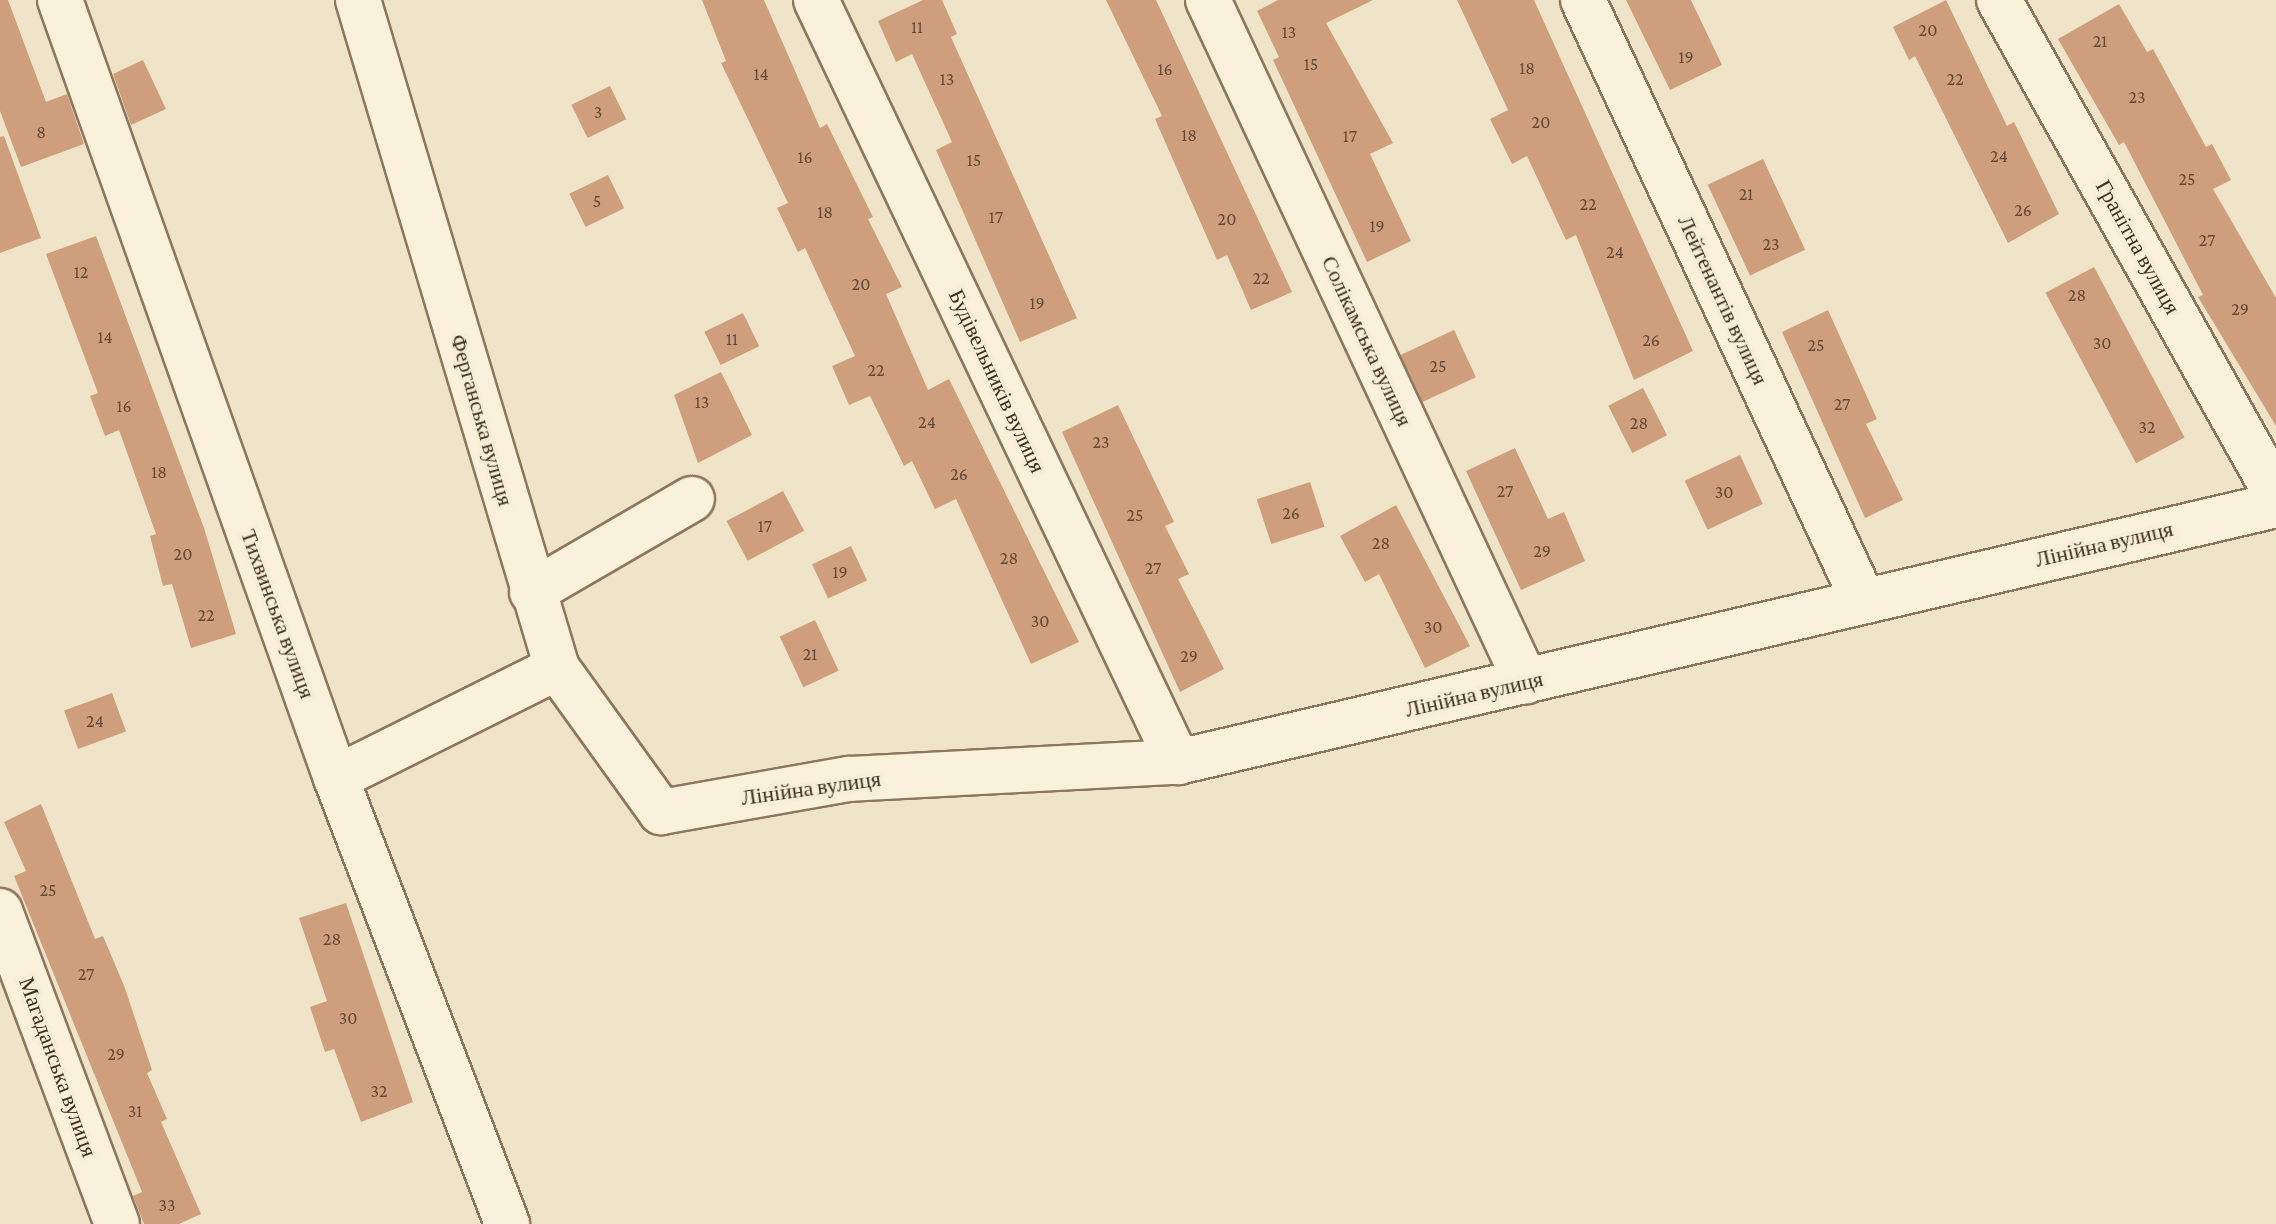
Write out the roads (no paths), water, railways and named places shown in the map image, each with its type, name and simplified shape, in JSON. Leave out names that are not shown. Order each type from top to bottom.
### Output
[{"type":"street","name":"Тихвинська вулиця","points":[[60,0],[336,778],[507,1224]]},
{"type":"street","name":"Ферганська вулиця","points":[[358,0],[557,668],[661,812]]},
{"type":"street","name":"Будівельників вулиця","points":[[816,0],[1178,762]]},
{"type":"street","name":"Солікамська вулиця","points":[[1208,0],[1526,682]]},
{"type":"street","name":"Лейтенантів вулиця","points":[[1583,0],[1863,600]]},
{"type":"street","name":"Гранітна вулиця","points":[[1999,0],[2276,494]]},
{"type":"street","points":[[532,592],[692,499]]},
{"type":"street","name":"Лінійна вулиця","points":[[661,812],[849,779],[1178,762],[2276,505]]},
{"type":"street","points":[[336,778],[557,668]]},
{"type":"street","name":"Магаданська вулиця","points":[[0,911],[117,1224]]}]
